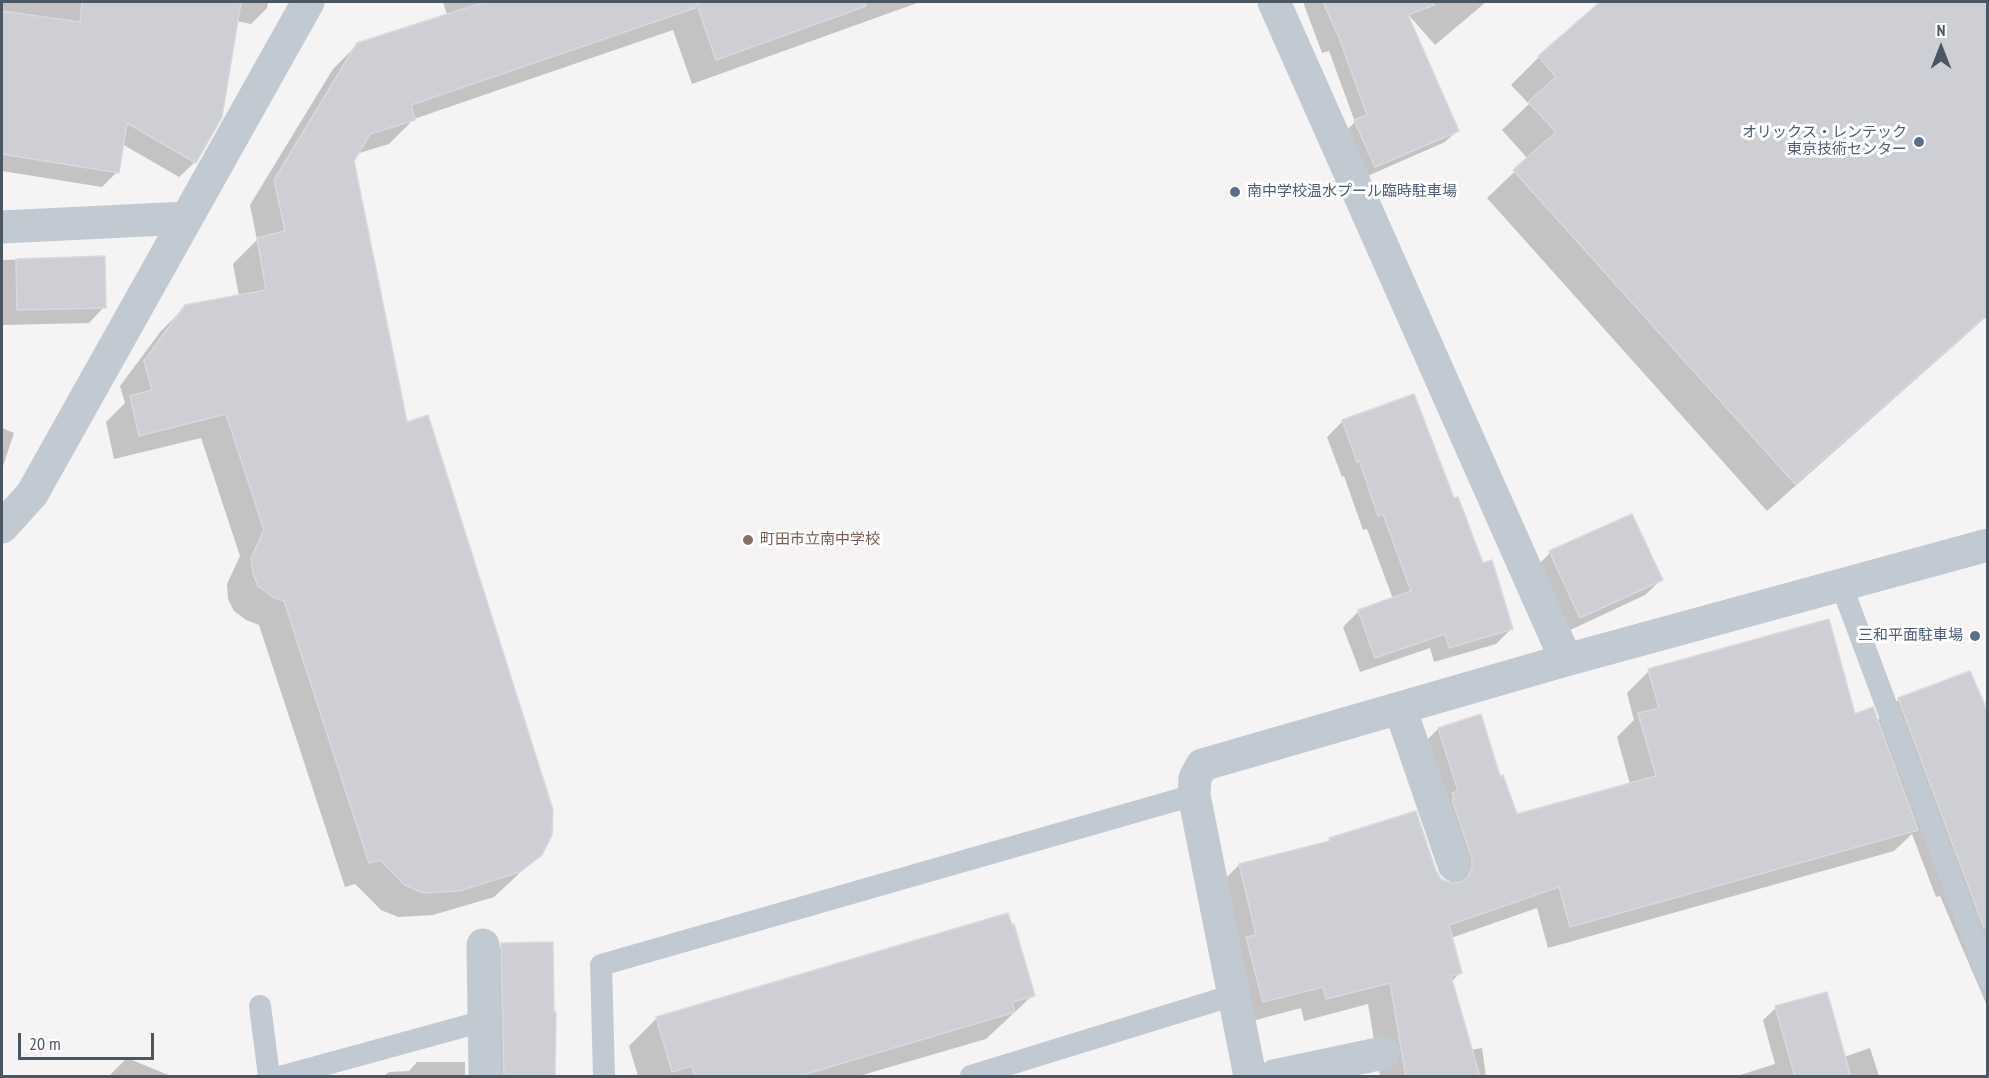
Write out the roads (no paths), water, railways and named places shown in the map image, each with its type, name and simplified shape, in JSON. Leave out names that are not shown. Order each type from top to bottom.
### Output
[{"type":"street","points":[[2,527],[32,494],[308,2]]},
{"type":"street","points":[[1274,2],[1566,660]]},
{"type":"street","points":[[2,227],[187,218]]},
{"type":"street","points":[[1250,1077],[1194,795],[1195,778],[1202,765],[1566,660],[1988,545]]},
{"type":"street","points":[[1400,708],[1454,865]]},
{"type":"street","points":[[483,945],[485,1077]]},
{"type":"street","points":[[1274,1077],[1383,1053]]},
{"type":"lane","points":[[1841,584],[1988,978]]},
{"type":"lane","points":[[604,1077],[601,965],[1194,795]]},
{"type":"lane","points":[[971,1077],[1234,995]]},
{"type":"lane","points":[[260,1006],[269,1077]]},
{"type":"lane","points":[[283,1077],[484,1021]]},
{"type":"place","name":"オリックス・レンテック 東京技術センター","points":[[1919,142]]},
{"type":"place","name":"南中学校温水プール臨時駐車場","points":[[1235,192]]},
{"type":"place","name":"町田市立南中学校","points":[[748,540]]},
{"type":"place","name":"三和平面駐車場","points":[[1975,636]]}]
